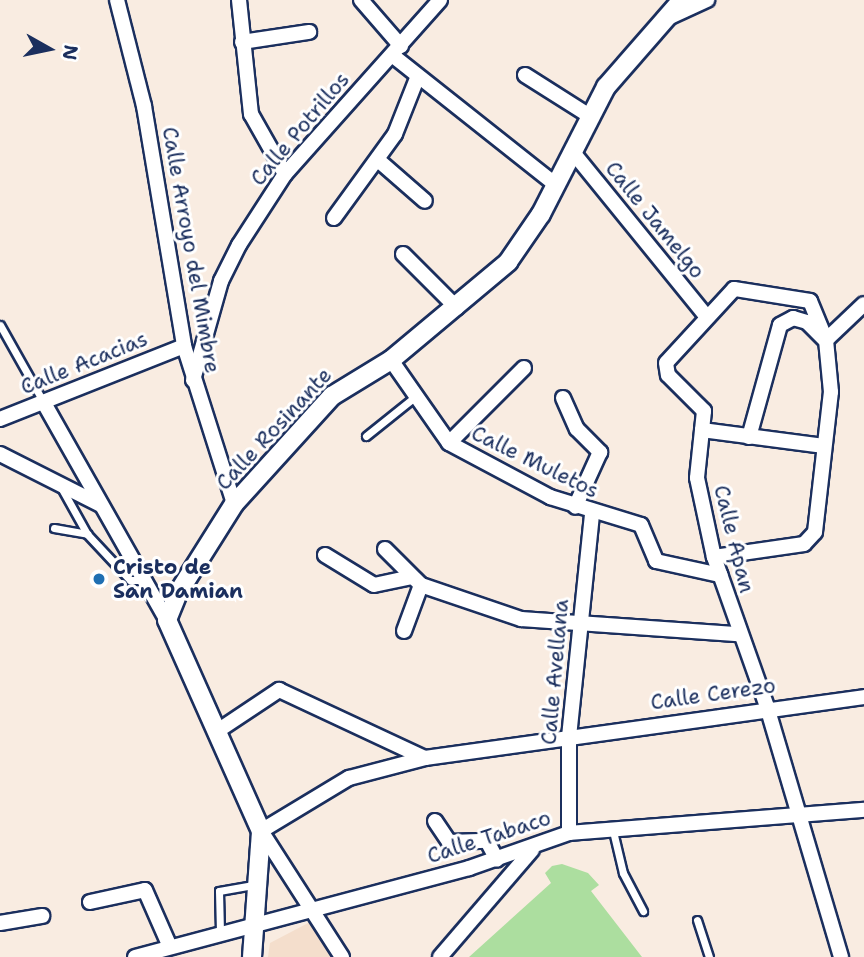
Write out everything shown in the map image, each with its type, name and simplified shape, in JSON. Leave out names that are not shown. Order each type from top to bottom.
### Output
[{"type":"street","name":"Calle Arroyo del Mimbre","points":[[117,0],[144,106],[184,346],[234,504]]},
{"type":"street","points":[[239,0],[251,114],[285,174]]},
{"type":"street","points":[[361,0],[418,76],[556,185]]},
{"type":"street","name":"Calle Potrillos","points":[[193,381],[230,259],[285,174],[440,0]]},
{"type":"street","points":[[668,18],[682,0]]},
{"type":"street","name":"Calle Rosinante","points":[[167,620],[198,554],[234,504],[332,396],[391,360],[457,308],[508,262],[556,185],[588,116],[668,18],[707,0]]},
{"type":"street","points":[[242,42],[309,32]]},
{"type":"street","points":[[525,75],[588,116]]},
{"type":"street","points":[[334,218],[378,160],[418,76]]},
{"type":"street","name":"Calle Jamelgo","points":[[572,151],[706,316]]},
{"type":"street","points":[[378,160],[425,201]]},
{"type":"street","points":[[403,254],[457,308]]},
{"type":"street","name":"Calle Apan","points":[[826,340],[812,302],[763,291],[734,289],[706,316],[666,363],[668,375],[702,407],[697,478],[714,557],[738,634],[767,706],[797,817],[841,957]]},
{"type":"street","points":[[826,340],[864,304]]},
{"type":"street","points":[[714,557],[812,539],[831,392],[826,340],[807,321],[793,318],[780,325],[749,437]]},
{"type":"street","name":"Calle Acacias","points":[[0,419],[184,346]]},
{"type":"street","name":"Calle Muletos","points":[[391,360],[449,443],[575,507],[592,514],[641,524],[656,561],[720,575]]},
{"type":"street","points":[[449,443],[524,368]]},
{"type":"street","points":[[563,398],[577,429],[600,454],[575,507]]},
{"type":"street","points":[[44,403],[167,620],[261,831],[312,906],[342,957]]},
{"type":"street","points":[[702,430],[824,446]]},
{"type":"street","points":[[0,454],[101,505]]},
{"type":"street","name":"Calle Avellana","points":[[569,833],[569,737],[577,625],[592,514]]},
{"type":"street","points":[[385,549],[416,581]]},
{"type":"street","points":[[325,555],[374,585],[416,581],[521,619],[577,625],[738,634]]},
{"type":"street","points":[[404,631],[416,581]]},
{"type":"street","points":[[216,732],[261,697],[286,690],[320,713],[425,758]]},
{"type":"street","name":"Calle Cerezo","points":[[425,758],[767,706],[864,697]]},
{"type":"street","points":[[261,831],[349,778],[425,758]]},
{"type":"street","name":"Calle Tabaco","points":[[135,957],[312,906],[498,860],[533,849],[569,833],[864,810]]},
{"type":"street","points":[[435,821],[449,842],[487,841],[498,860]]},
{"type":"street","points":[[252,957],[261,831]]},
{"type":"street","points":[[440,957],[533,849]]},
{"type":"street","points":[[90,902],[145,890],[170,947]]},
{"type":"street","points":[[0,923],[42,916]]},
{"type":"lane","points":[[0,326],[44,403]]},
{"type":"lane","points":[[366,436],[416,396]]},
{"type":"lane","points":[[60,484],[87,534],[130,580],[143,580]]},
{"type":"lane","points":[[54,528],[87,534]]},
{"type":"lane","points":[[612,831],[623,873],[643,911]]},
{"type":"lane","points":[[220,932],[219,891],[258,884]]},
{"type":"lane","points":[[697,920],[709,957]]},
{"type":"shaded area","points":[[312,921],[332,957],[268,957],[270,943]]},
{"type":"green space","points":[[562,864],[588,873],[599,885],[591,891],[642,957],[469,957],[551,883],[545,873],[552,866]]},
{"type":"place","name":"Cristo de San Damian","points":[[99,579]]}]
